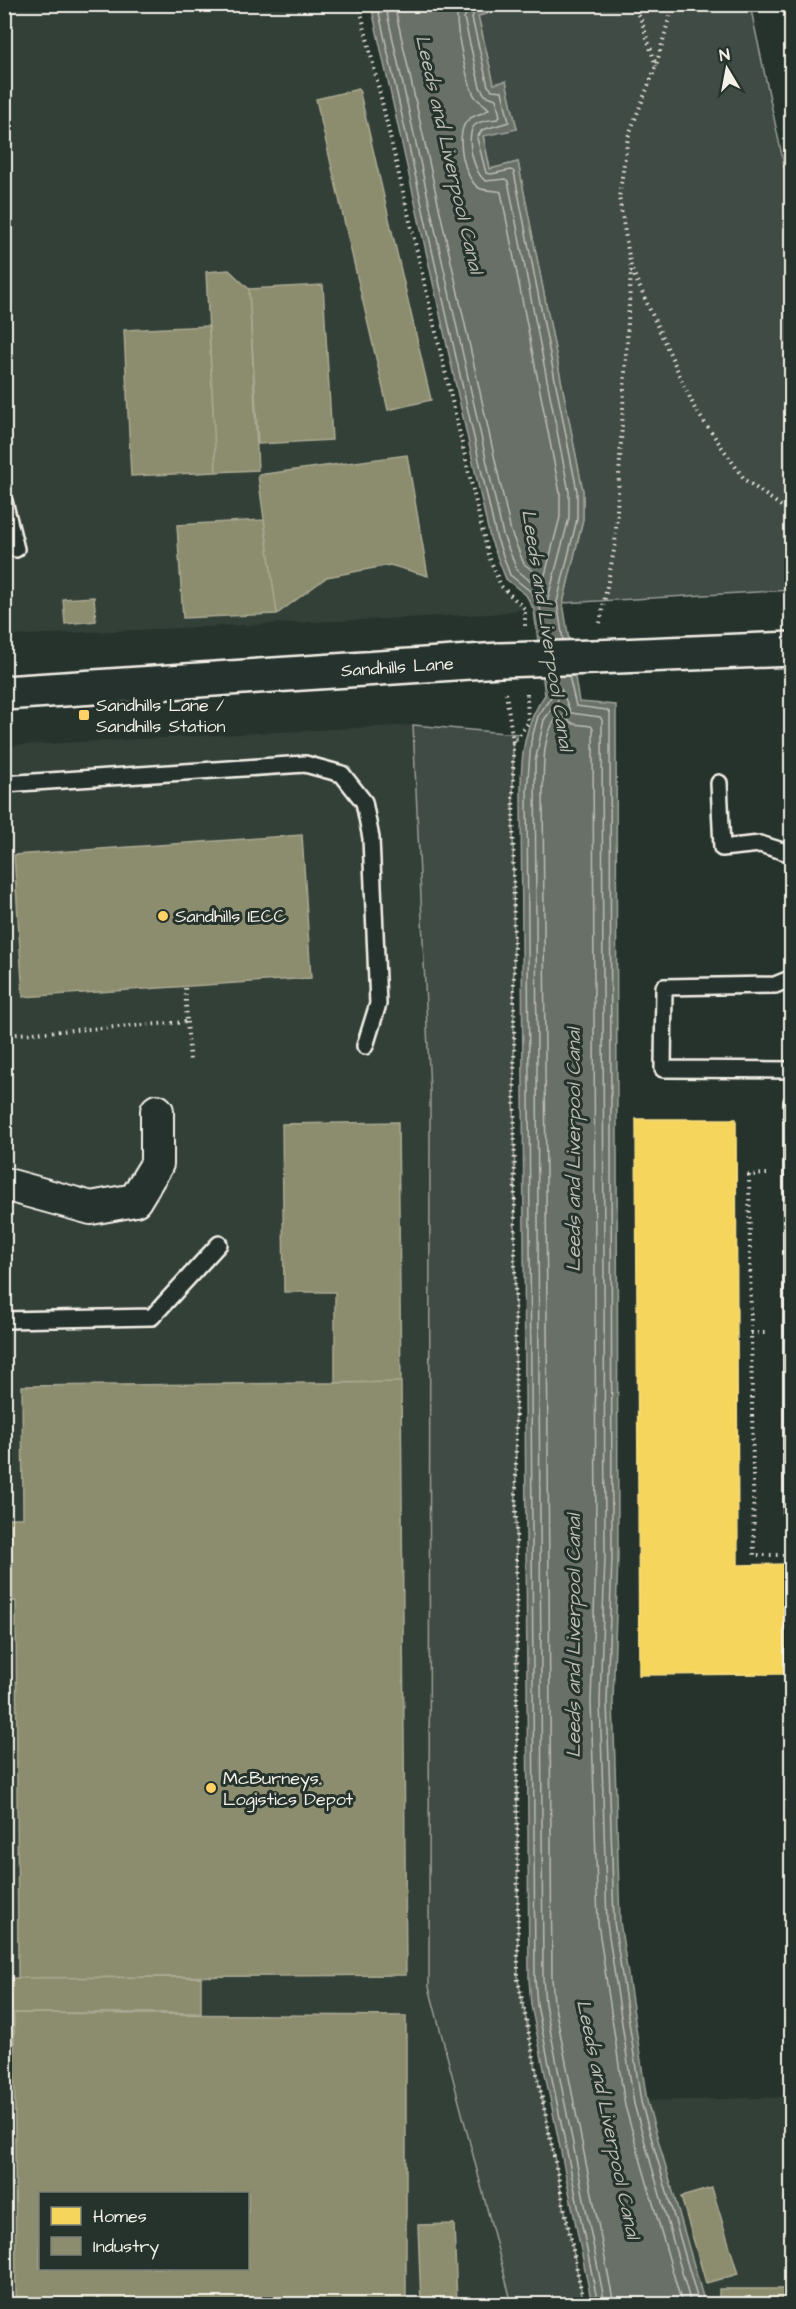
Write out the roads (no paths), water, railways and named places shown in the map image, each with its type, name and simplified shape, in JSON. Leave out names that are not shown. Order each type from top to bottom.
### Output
[{"type":"main road","name":"Sandhills Lane","points":[[4,693],[500,660],[787,649]]},
{"type":"street","points":[[4,1184],[91,1208],[135,1200],[157,1164],[157,1111]]},
{"type":"lane","points":[[4,501],[16,549]]},
{"type":"lane","points":[[4,784],[305,764],[342,774],[364,802],[371,838],[378,1004],[365,1046]]},
{"type":"lane","points":[[719,783],[722,848],[760,844],[792,854]]},
{"type":"lane","points":[[792,978],[775,985],[664,987],[663,1069],[792,1070]]},
{"type":"lane","points":[[792,1102],[790,1174],[792,1513]]},
{"type":"lane","points":[[4,1320],[152,1317],[219,1244]]},
{"type":"water","name":"Leeds and Liverpool Canal","points":[[371,5],[491,5],[493,12],[478,16],[494,84],[506,81],[517,129],[483,136],[490,169],[518,162],[583,491],[583,519],[563,603],[579,702],[616,705],[618,1557],[613,1701],[620,1922],[647,2101],[705,2304],[592,2304],[531,2005],[521,791],[522,765],[528,729],[545,695],[534,610],[526,595],[506,579],[490,538]]},
{"type":"place","name":"Sandhills Lane / Sandhills Station","points":[[84,715]]},
{"type":"place","name":"Sandhills IECC","points":[[163,916]]},
{"type":"place","name":"McBurneys. Logistics Depot","points":[[211,1788]]}]
